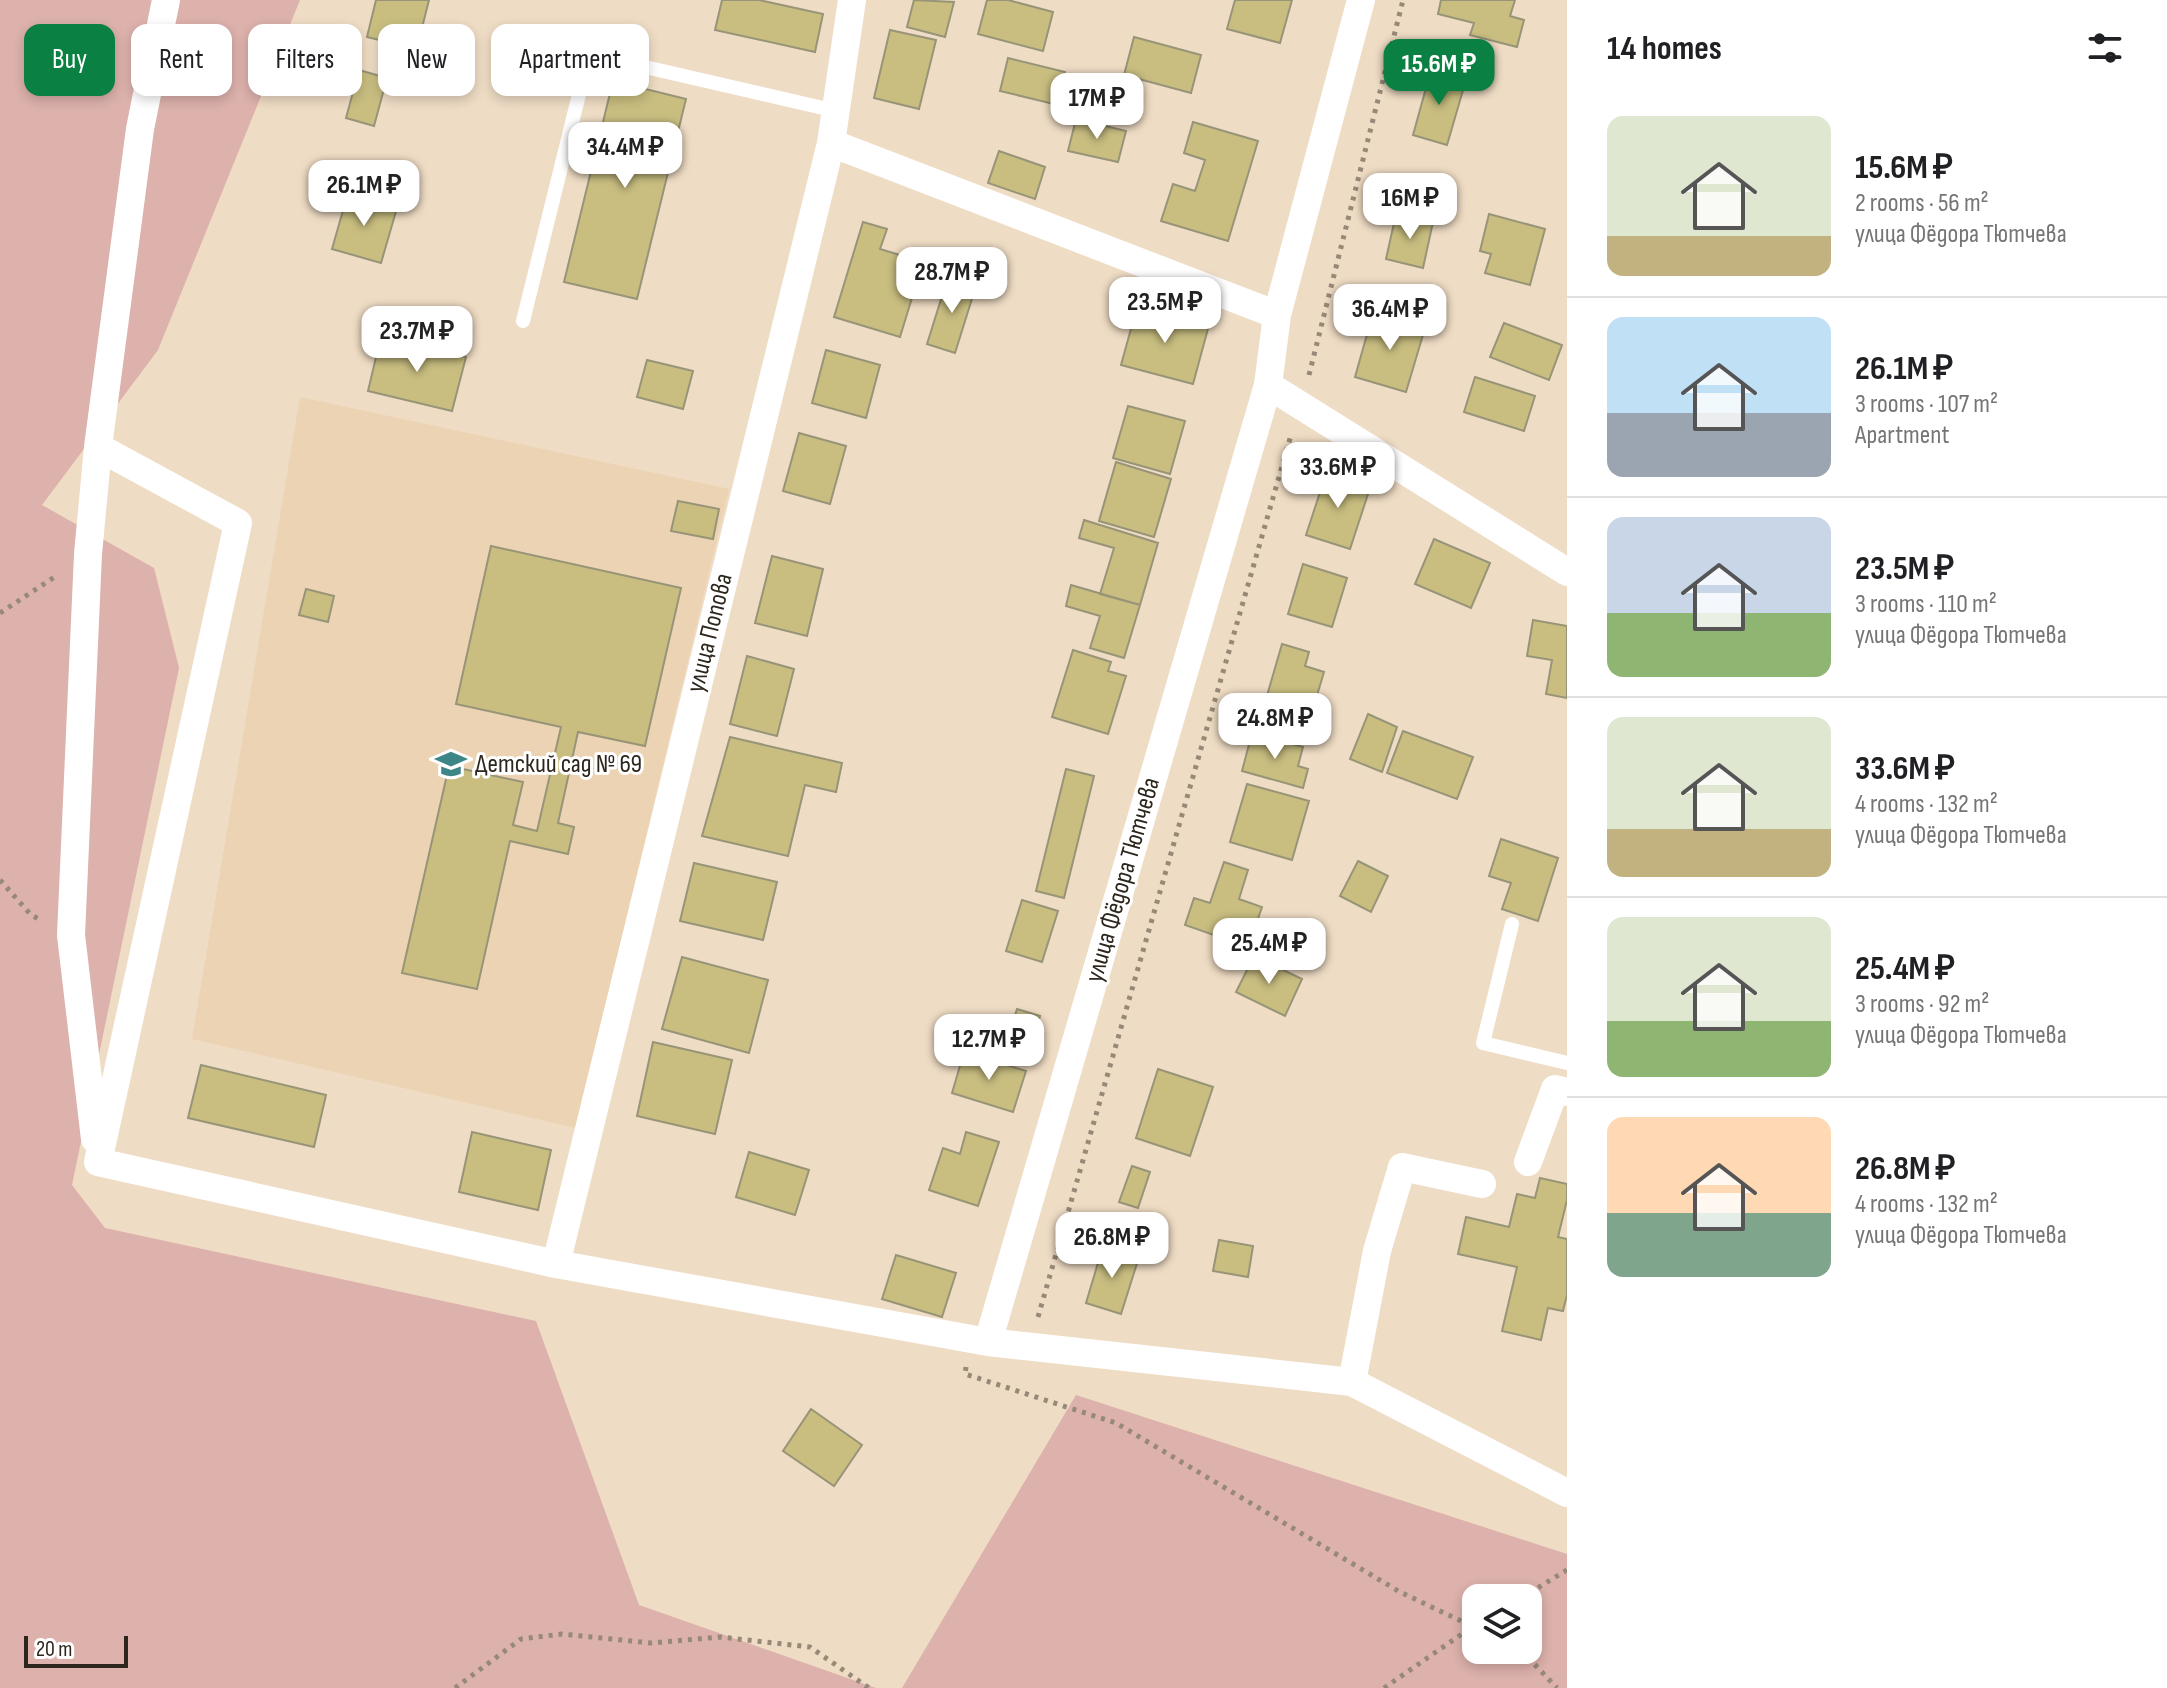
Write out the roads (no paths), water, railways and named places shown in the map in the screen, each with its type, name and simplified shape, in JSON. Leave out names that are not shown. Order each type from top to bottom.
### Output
[{"type":"street","points":[[98,1162],[71,935],[88,554],[98,447],[140,129],[166,0]]},
{"type":"street","name":"улица Попова","points":[[556,1264],[831,143],[852,0]]},
{"type":"street","name":"улица Фёдора Тютчева","points":[[984,1333],[1268,385],[1277,315],[1361,0]]},
{"type":"street","points":[[831,143],[1277,315]]},
{"type":"street","points":[[1268,385],[1567,572]]},
{"type":"street","points":[[98,447],[238,523],[98,1162]]},
{"type":"street","points":[[1528,1162],[1555,1089],[1567,1092]]},
{"type":"street","points":[[98,1162],[556,1264],[984,1333],[1352,1382],[1567,1493]]},
{"type":"street","points":[[1352,1382],[1377,1251],[1402,1167],[1482,1184]]},
{"type":"lane","points":[[523,321],[589,54],[836,111]]},
{"type":"lane","points":[[1512,924],[1483,1043],[1567,1063]]},
{"type":"place","name":"Детский сад № 69","points":[[451,764]]}]
